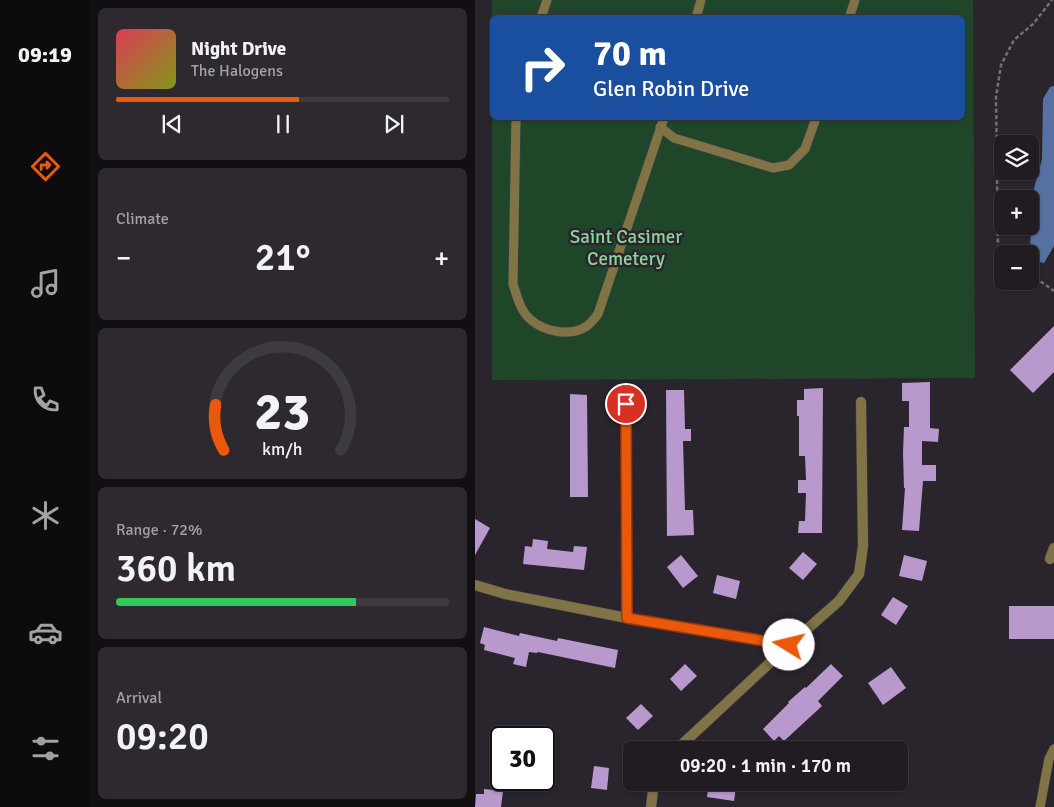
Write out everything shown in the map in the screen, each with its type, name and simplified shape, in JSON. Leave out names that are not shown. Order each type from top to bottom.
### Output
[{"type":"street","points":[[686,741],[839,601],[859,574],[863,546],[861,402]]},
{"type":"street","points":[[626,404],[627,618]]},
{"type":"street","points":[[1050,559],[1054,548]]},
{"type":"street","points":[[475,585],[505,594],[627,618],[789,645]]},
{"type":"street","points":[[651,807],[653,791]]},
{"type":"lane","points":[[542,15],[547,0]]},
{"type":"lane","points":[[697,15],[701,0]]},
{"type":"lane","points":[[850,15],[855,0]]},
{"type":"lane","points":[[516,120],[513,284],[519,303],[530,319],[544,328],[558,332],[573,332],[588,326],[598,314],[663,120]]},
{"type":"lane","points":[[661,128],[674,138],[773,168],[789,165],[805,149],[815,120]]},
{"type":"lane","points":[[1040,807],[1049,759],[1054,748]]},
{"type":"path","points":[[999,245],[996,97],[1001,65],[1014,40],[1033,24],[1052,0]]},
{"type":"path","points":[[1039,280],[1054,291]]},
{"type":"green space","name":"Saint Casimer Cemetery","points":[[492,0],[973,0],[975,378],[492,380],[492,120],[965,120],[965,15],[492,15]]},
{"type":"water","points":[[1054,86],[1054,246],[1044,263],[1039,262],[1039,245],[1030,245],[1031,235],[1039,235],[1039,190],[1034,190],[1036,180],[1039,180],[1042,159],[1043,99],[1050,87]]},
{"type":"building","points":[[1054,326],[1054,372],[1033,393],[1010,370]]},
{"type":"building","points":[[930,382],[930,428],[939,429],[938,442],[922,441],[922,465],[936,465],[936,481],[923,481],[919,531],[902,530],[905,488],[904,427],[909,427],[909,401],[902,401],[902,383]]},
{"type":"building","points":[[823,388],[822,533],[798,533],[799,521],[805,521],[806,493],[798,493],[798,480],[806,480],[805,456],[799,456],[797,400],[804,400],[804,389]]},
{"type":"building","points":[[666,390],[684,390],[685,429],[691,429],[691,441],[683,441],[685,510],[693,510],[694,535],[667,536]]},
{"type":"building","points":[[570,394],[587,395],[588,497],[570,497]]},
{"type":"building","points":[[475,519],[490,528],[475,555]]},
{"type":"building","points":[[533,539],[548,541],[547,549],[573,552],[574,546],[587,547],[584,570],[523,564],[525,546],[532,547]]},
{"type":"building","points":[[803,552],[817,564],[803,580],[789,568]]},
{"type":"building","points":[[681,555],[698,576],[683,588],[667,567]]},
{"type":"building","points":[[904,555],[927,561],[922,581],[899,576]]},
{"type":"building","points":[[717,575],[740,581],[736,599],[713,593]]},
{"type":"building","points":[[893,597],[908,606],[896,625],[881,615]]},
{"type":"building","points":[[1009,606],[1054,606],[1054,639],[1009,639]]},
{"type":"building","points":[[484,627],[519,636],[520,633],[557,641],[558,638],[618,650],[615,668],[538,652],[529,652],[526,667],[513,664],[515,658],[484,650],[485,645],[480,643]]},
{"type":"building","points":[[685,664],[697,676],[681,691],[670,679]]},
{"type":"building","points":[[831,664],[843,676],[818,701],[822,706],[784,741],[779,736],[774,741],[763,729],[788,702]]},
{"type":"building","points":[[891,667],[906,688],[883,705],[868,683]]},
{"type":"building","points":[[641,704],[653,716],[638,730],[626,718]]},
{"type":"building","points":[[594,766],[609,768],[607,790],[591,788]]},
{"type":"building","points":[[484,789],[503,791],[501,807],[475,807],[476,794],[484,794]]},
{"type":"building","points":[[708,791],[735,791],[734,801],[707,797]]},
{"type":"route","points":[[626,404],[627,618],[789,645]]}]
